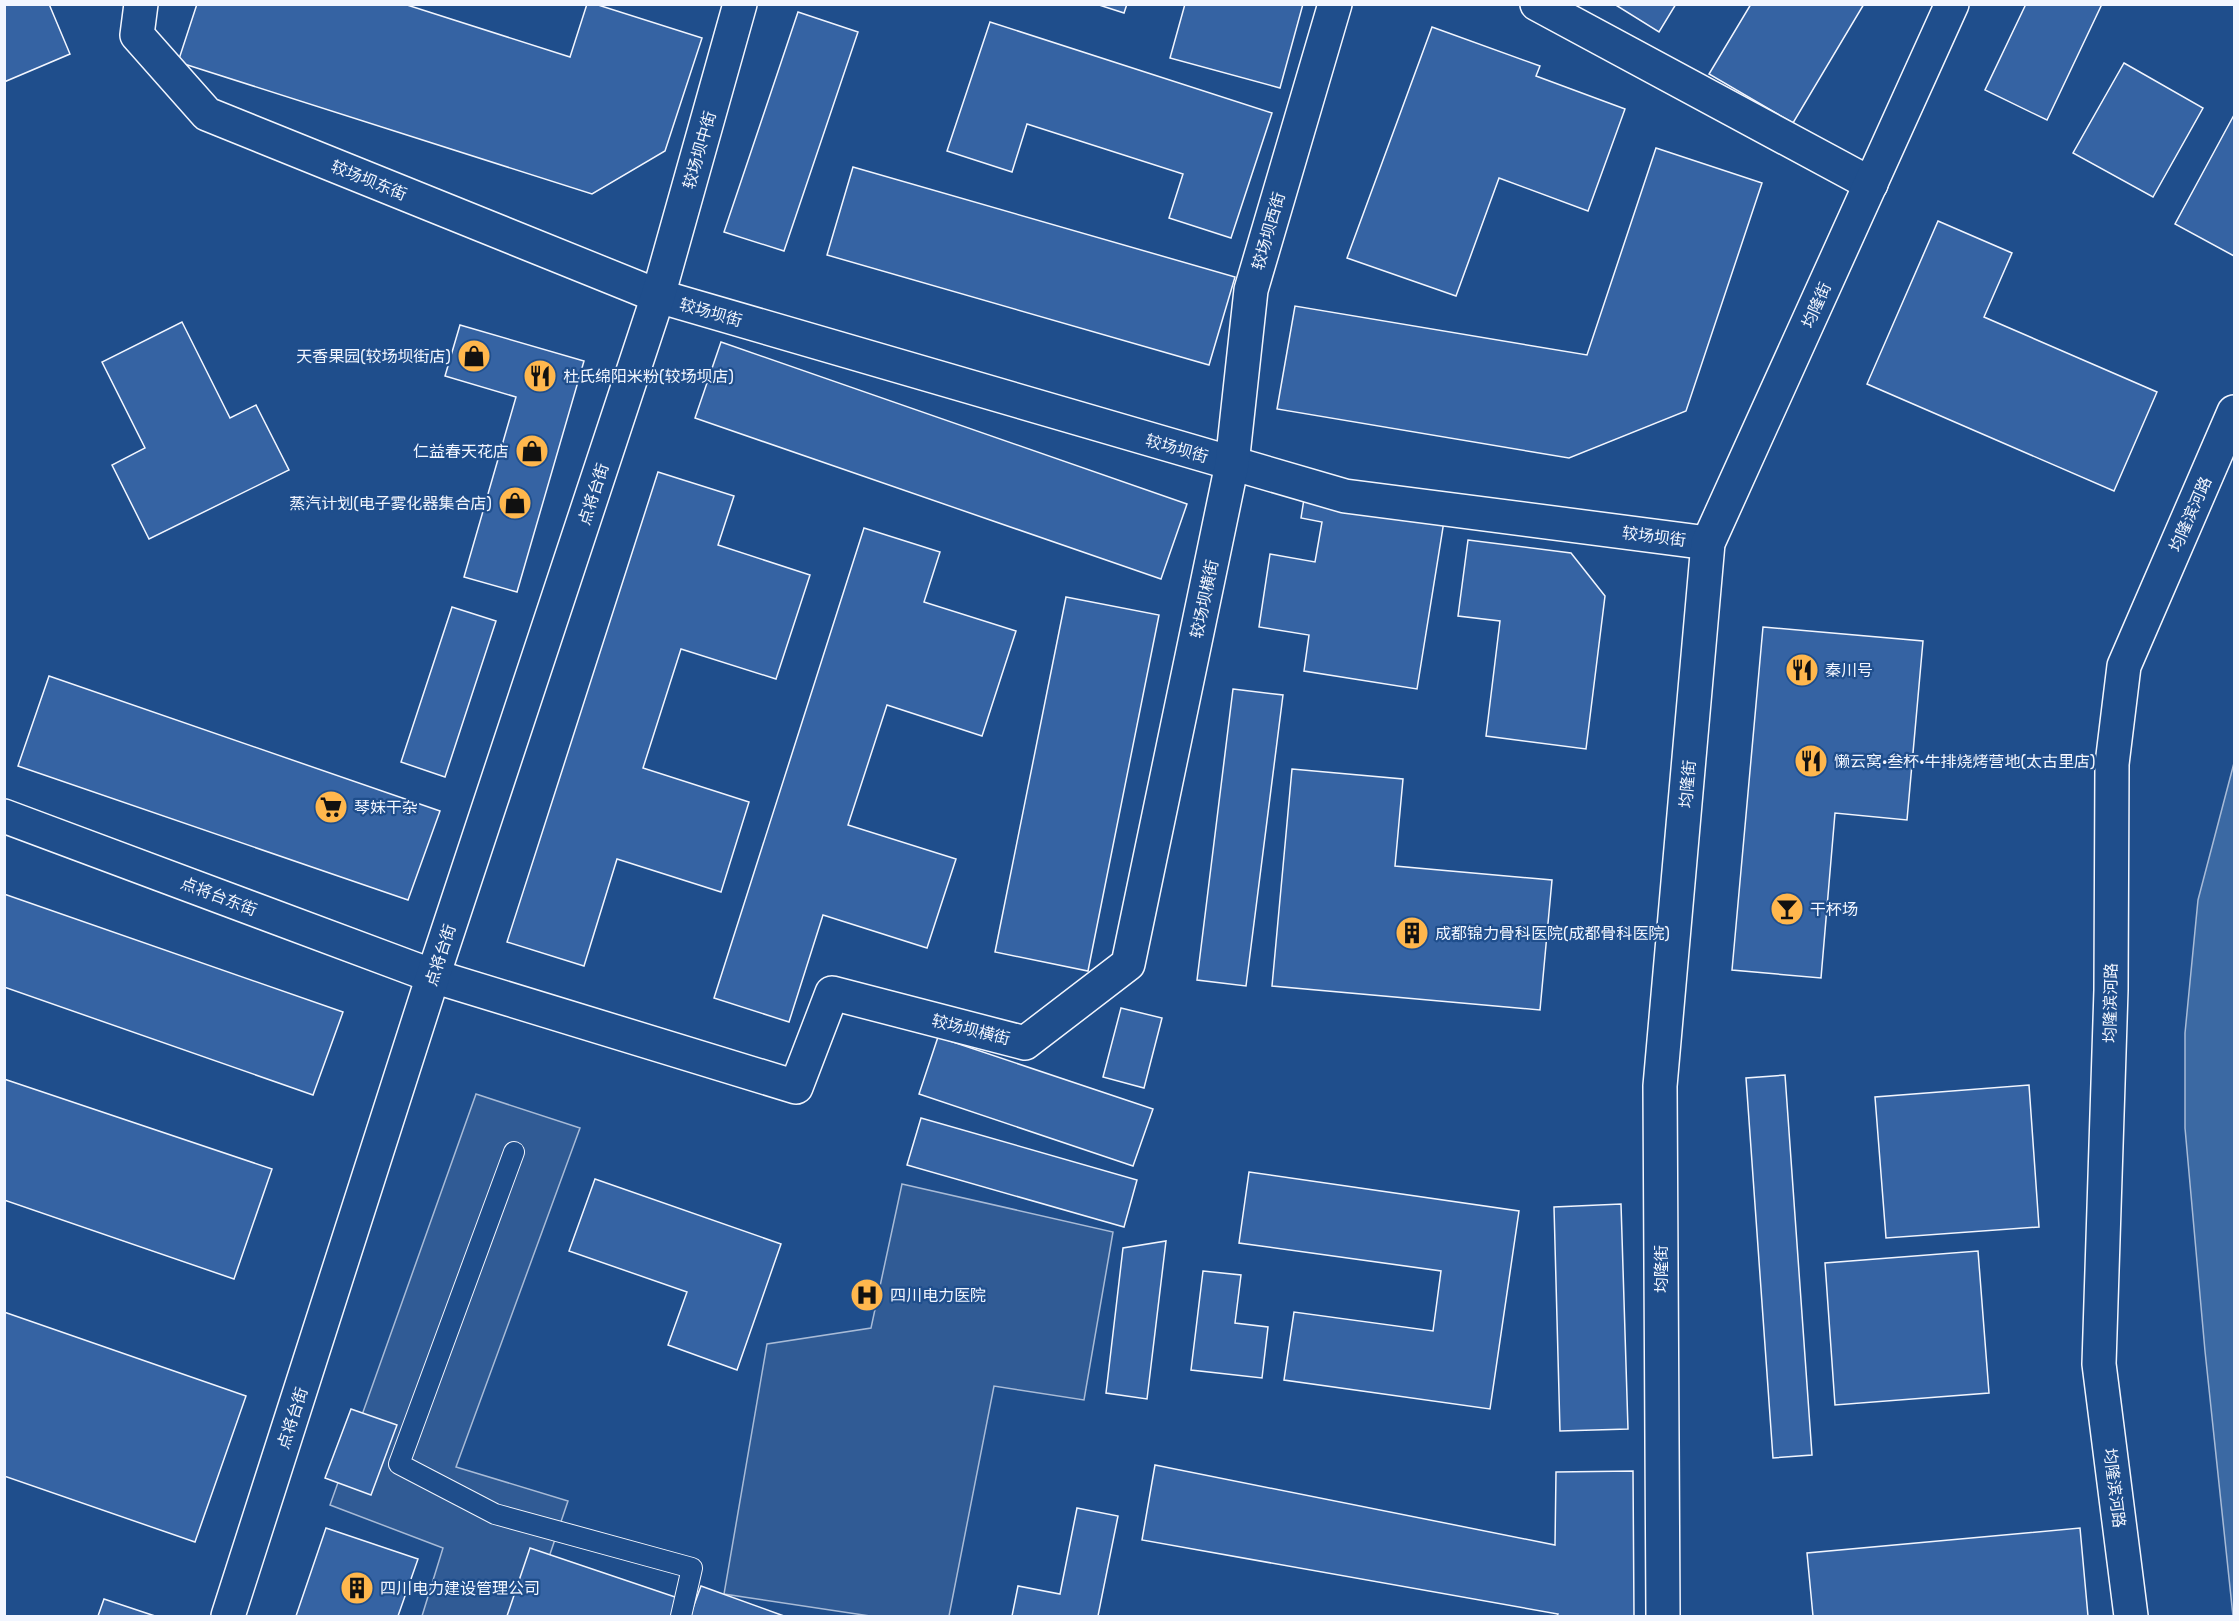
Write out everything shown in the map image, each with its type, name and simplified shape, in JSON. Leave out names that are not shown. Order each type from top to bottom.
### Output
[{"type":"street","name":"较场坝东街","points":[[141,4],[137,35],[207,114],[658,296]]},
{"type":"street","name":"较场坝中街","points":[[658,296],[740,4]]},
{"type":"street","name":"较场坝西街","points":[[1232,464],[1251,290],[1335,4]]},
{"type":"street","points":[[1537,4],[1871,184]]},
{"type":"street","name":"均隆街","points":[[1663,1617],[1660,1086],[1708,543],[1952,4]]},
{"type":"street","name":"较场坝街","points":[[658,296],[1345,496],[1708,543]]},
{"type":"street","name":"点将台街","points":[[228,1617],[433,976],[658,296]]},
{"type":"street","name":"均隆滨河路","points":[[2131,1617],[2098,1364],[2111,990],[2112,764],[2124,666],[2235,412]]},
{"type":"street","name":"较场坝横街","points":[[433,976],[796,1087],[832,993],[1025,1042],[1128,964],[1232,464]]},
{"type":"street","name":"点将台东街","points":[[4,816],[433,976]]},
{"type":"lane","points":[[514,1152],[399,1464],[495,1514],[692,1568],[681,1617]]},
{"type":"shaded area","points":[[2234,763],[2233,1616],[2205,1351],[2185,1128],[2185,1033],[2198,900]]},
{"type":"shaded area","points":[[476,1094],[580,1128],[456,1467],[568,1501],[529,1616],[422,1616],[443,1548],[330,1505]]},
{"type":"shaded area","points":[[902,1184],[1113,1232],[1084,1400],[994,1386],[949,1616],[870,1616],[724,1594],[767,1344],[871,1328]]},
{"type":"building","points":[[4,4],[49,4],[70,54],[4,82]]},
{"type":"building","points":[[197,4],[404,4],[570,57],[587,4],[595,4],[702,38],[665,151],[592,194],[178,62]]},
{"type":"building","points":[[1096,4],[1127,4],[1124,13]]},
{"type":"building","points":[[1185,4],[1303,4],[1280,88],[1170,58]]},
{"type":"building","points":[[1614,4],[1676,4],[1659,32]]},
{"type":"building","points":[[1751,4],[1864,4],[1793,123],[1709,74]]},
{"type":"building","points":[[2026,4],[2102,4],[2047,120],[1985,90]]},
{"type":"building","points":[[798,12],[858,32],[784,251],[724,232]]},
{"type":"building","points":[[990,22],[1272,113],[1231,238],[1169,218],[1183,174],[1027,124],[1012,172],[947,151]]},
{"type":"building","points":[[1432,27],[1540,66],[1536,76],[1625,109],[1588,211],[1499,178],[1456,296],[1347,258]]},
{"type":"building","points":[[2124,63],[2203,108],[2153,197],[2073,153]]},
{"type":"building","points":[[2234,115],[2234,256],[2175,224]]},
{"type":"building","points":[[1656,148],[1762,183],[1686,411],[1569,458],[1277,409],[1295,306],[1587,355]]},
{"type":"building","points":[[853,167],[1235,277],[1209,365],[827,255]]},
{"type":"building","points":[[1938,221],[2012,253],[1984,317],[2157,392],[2114,491],[1867,384]]},
{"type":"building","points":[[182,322],[230,418],[256,405],[289,470],[149,539],[112,465],[145,448],[102,362]]},
{"type":"building","points":[[460,325],[584,361],[517,592],[464,577],[516,397],[445,376]]},
{"type":"building","points":[[721,342],[1187,504],[1161,579],[695,418]]},
{"type":"building","points":[[658,472],[734,496],[718,545],[810,575],[776,679],[681,649],[643,768],[749,802],[721,892],[617,859],[584,966],[507,942]]},
{"type":"building","points":[[1304,499],[1444,521],[1417,689],[1304,671],[1309,635],[1259,627],[1270,554],[1315,562],[1322,522],[1301,518]]},
{"type":"building","points":[[864,528],[940,552],[924,602],[1016,631],[982,736],[887,705],[848,825],[956,859],[927,948],[823,915],[789,1022],[714,998]]},
{"type":"building","points":[[1468,540],[1571,553],[1605,596],[1586,749],[1486,736],[1500,621],[1458,616]]},
{"type":"building","points":[[1066,597],[1159,615],[1088,971],[995,952]]},
{"type":"building","points":[[452,607],[496,621],[445,777],[401,762]]},
{"type":"building","points":[[1763,627],[1923,641],[1907,820],[1835,813],[1821,978],[1732,970]]},
{"type":"building","points":[[49,676],[440,811],[408,900],[18,766]]},
{"type":"building","points":[[1233,689],[1283,695],[1246,986],[1197,980]]},
{"type":"building","name":"成都锦力骨科医院(成都骨科医院)","points":[[1292,769],[1403,779],[1395,866],[1552,880],[1540,1010],[1272,986]]},
{"type":"building","points":[[4,894],[343,1012],[313,1095],[4,987]]},
{"type":"building","points":[[1121,1008],[1162,1018],[1144,1088],[1103,1077]]},
{"type":"building","points":[[938,1037],[1153,1109],[1133,1166],[919,1094]]},
{"type":"building","points":[[1785,1075],[1812,1455],[1773,1458],[1746,1078]]},
{"type":"building","points":[[4,1079],[272,1169],[234,1279],[4,1200]]},
{"type":"building","points":[[2029,1085],[2039,1227],[1886,1238],[1875,1097]]},
{"type":"building","points":[[921,1118],[1137,1180],[1124,1227],[907,1165]]},
{"type":"building","points":[[1249,1172],[1519,1211],[1490,1409],[1284,1380],[1294,1312],[1433,1331],[1441,1271],[1239,1243]]},
{"type":"building","points":[[595,1179],[781,1244],[737,1370],[668,1345],[687,1292],[569,1251]]},
{"type":"building","points":[[1621,1204],[1628,1429],[1560,1431],[1554,1207]]},
{"type":"building","points":[[1166,1241],[1147,1399],[1106,1393],[1123,1248]]},
{"type":"building","points":[[1978,1251],[1989,1393],[1835,1405],[1825,1263]]},
{"type":"building","points":[[1203,1271],[1241,1275],[1235,1323],[1268,1327],[1262,1378],[1191,1370]]},
{"type":"building","points":[[4,1312],[246,1396],[195,1542],[4,1476]]},
{"type":"building","points":[[351,1409],[397,1425],[371,1495],[325,1478]]},
{"type":"building","points":[[1155,1465],[1555,1545],[1556,1472],[1633,1471],[1634,1616],[1557,1616],[1558,1614],[1142,1540]]},
{"type":"building","points":[[1077,1508],[1118,1516],[1098,1616],[1012,1616],[1018,1586],[1060,1594]]},
{"type":"building","name":"四川电力建设管理公司","points":[[326,1528],[418,1559],[398,1616],[296,1616]]},
{"type":"building","points":[[2080,1528],[2088,1616],[1813,1616],[1807,1553]]},
{"type":"building","points":[[530,1548],[681,1599],[675,1616],[507,1616]]},
{"type":"building","points":[[701,1586],[784,1616],[690,1616]]},
{"type":"building","points":[[104,1599],[155,1616],[98,1616]]},
{"type":"place","name":"天香果园(较场坝街店)","points":[[474,356]]},
{"type":"place","name":"杜氏绵阳米粉(较场坝店)","points":[[540,376]]},
{"type":"place","name":"仁益春天花店","points":[[532,451]]},
{"type":"place","name":"蒸汽计划(电子雾化器集合店)","points":[[515,503]]},
{"type":"place","name":"秦川号","points":[[1802,670]]},
{"type":"place","name":"懒云窝·叁杯·牛排烧烤营地(太古里店)","points":[[1811,761]]},
{"type":"place","name":"琴妹干杂","points":[[331,807]]},
{"type":"place","name":"干杯场","points":[[1787,909]]},
{"type":"place","name":"成都锦力骨科医院(成都骨科医院)","points":[[1412,933]]},
{"type":"place","name":"四川电力医院","points":[[867,1295]]},
{"type":"place","name":"四川电力建设管理公司","points":[[357,1588]]}]
